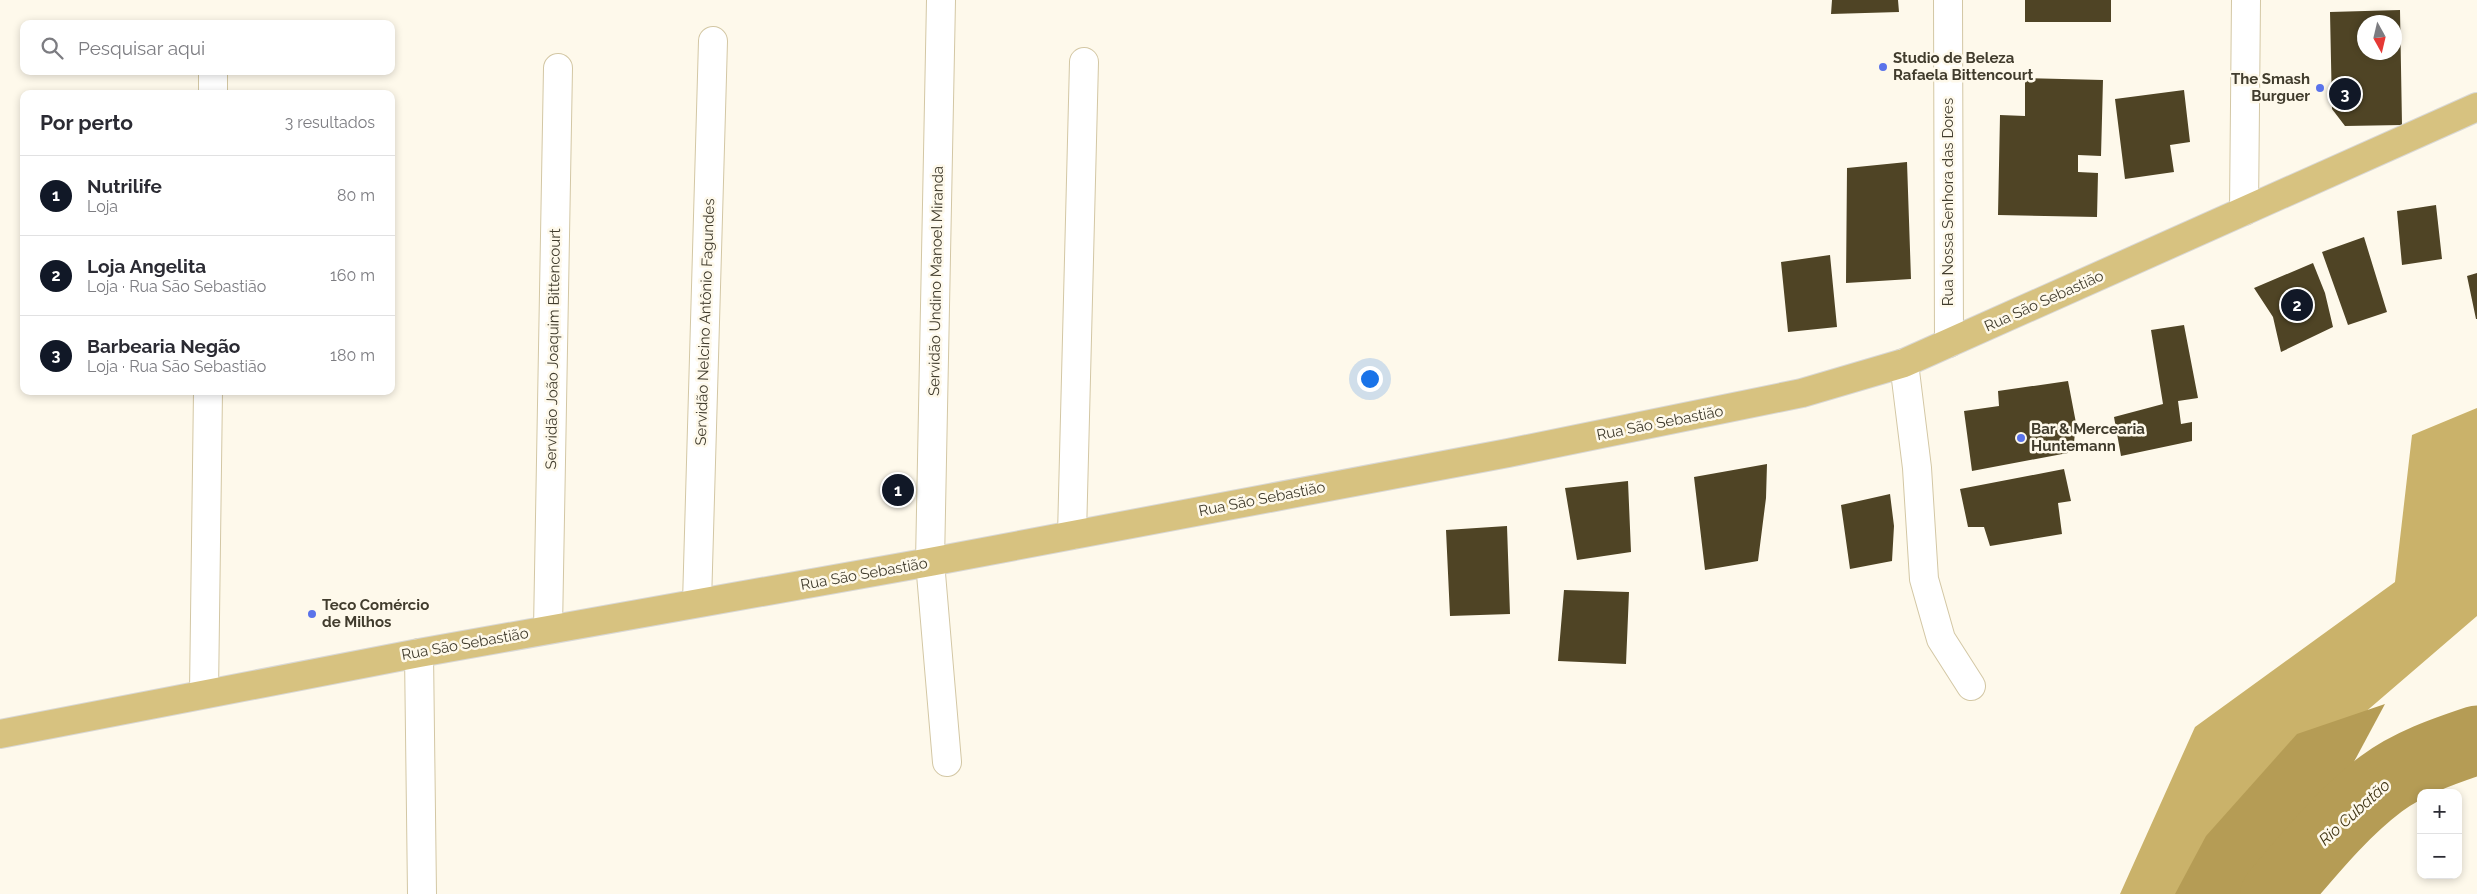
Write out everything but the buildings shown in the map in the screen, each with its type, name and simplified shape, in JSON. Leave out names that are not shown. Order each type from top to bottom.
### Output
[{"type":"main road","name":"Rua São Sebastião","points":[[0,734],[204,693],[548,629],[930,562],[1734,408],[1802,393],[1904,363],[2477,107]]},
{"type":"street","name":"Servidão Undino Manoel Miranda","points":[[941,0],[930,562],[947,762]]},
{"type":"street","name":"Rua Nossa Senhora das Dores","points":[[1948,0],[1949,343]]},
{"type":"street","points":[[2244,212],[2246,0]]},
{"type":"street","name":"Servidão Nelcino Antônio Fagundes","points":[[697,603],[713,41]]},
{"type":"street","points":[[1072,535],[1084,62]]},
{"type":"street","name":"Servidão João Joaquim Bittencourt","points":[[548,629],[558,68]]},
{"type":"street","points":[[213,75],[213,90]]},
{"type":"street","points":[[1904,363],[1916,468],[1924,579],[1940,639],[1971,686]]},
{"type":"street","points":[[204,693],[208,395]]},
{"type":"street","points":[[419,653],[422,894]]},
{"type":"shaded area","points":[[2477,408],[2477,616],[2227,831],[2188,894],[2120,894],[2195,727],[2395,582],[2412,435]]},
{"type":"shaded area","points":[[2385,704],[2283,894],[2175,894],[2206,836],[2297,734]]},
{"type":"waterway","name":"Rio Cubatão","points":[[2275,894],[2338,822],[2381,784],[2415,764],[2477,740]]},
{"type":"place","name":"Studio de Beleza Rafaela Bittencourt","points":[[1883,67]]},
{"type":"place","name":"The Smash Burguer","points":[[2320,88]]},
{"type":"place","name":"Barbearia Negão","points":[[2345,94]]},
{"type":"place","name":"Loja Angelita","points":[[2297,305]]},
{"type":"place","name":"Bar & Mercearia Huntemann","points":[[2021,438]]},
{"type":"place","name":"Nutrilife","points":[[898,490]]},
{"type":"place","name":"Teco Comércio de Milhos","points":[[312,614]]}]
